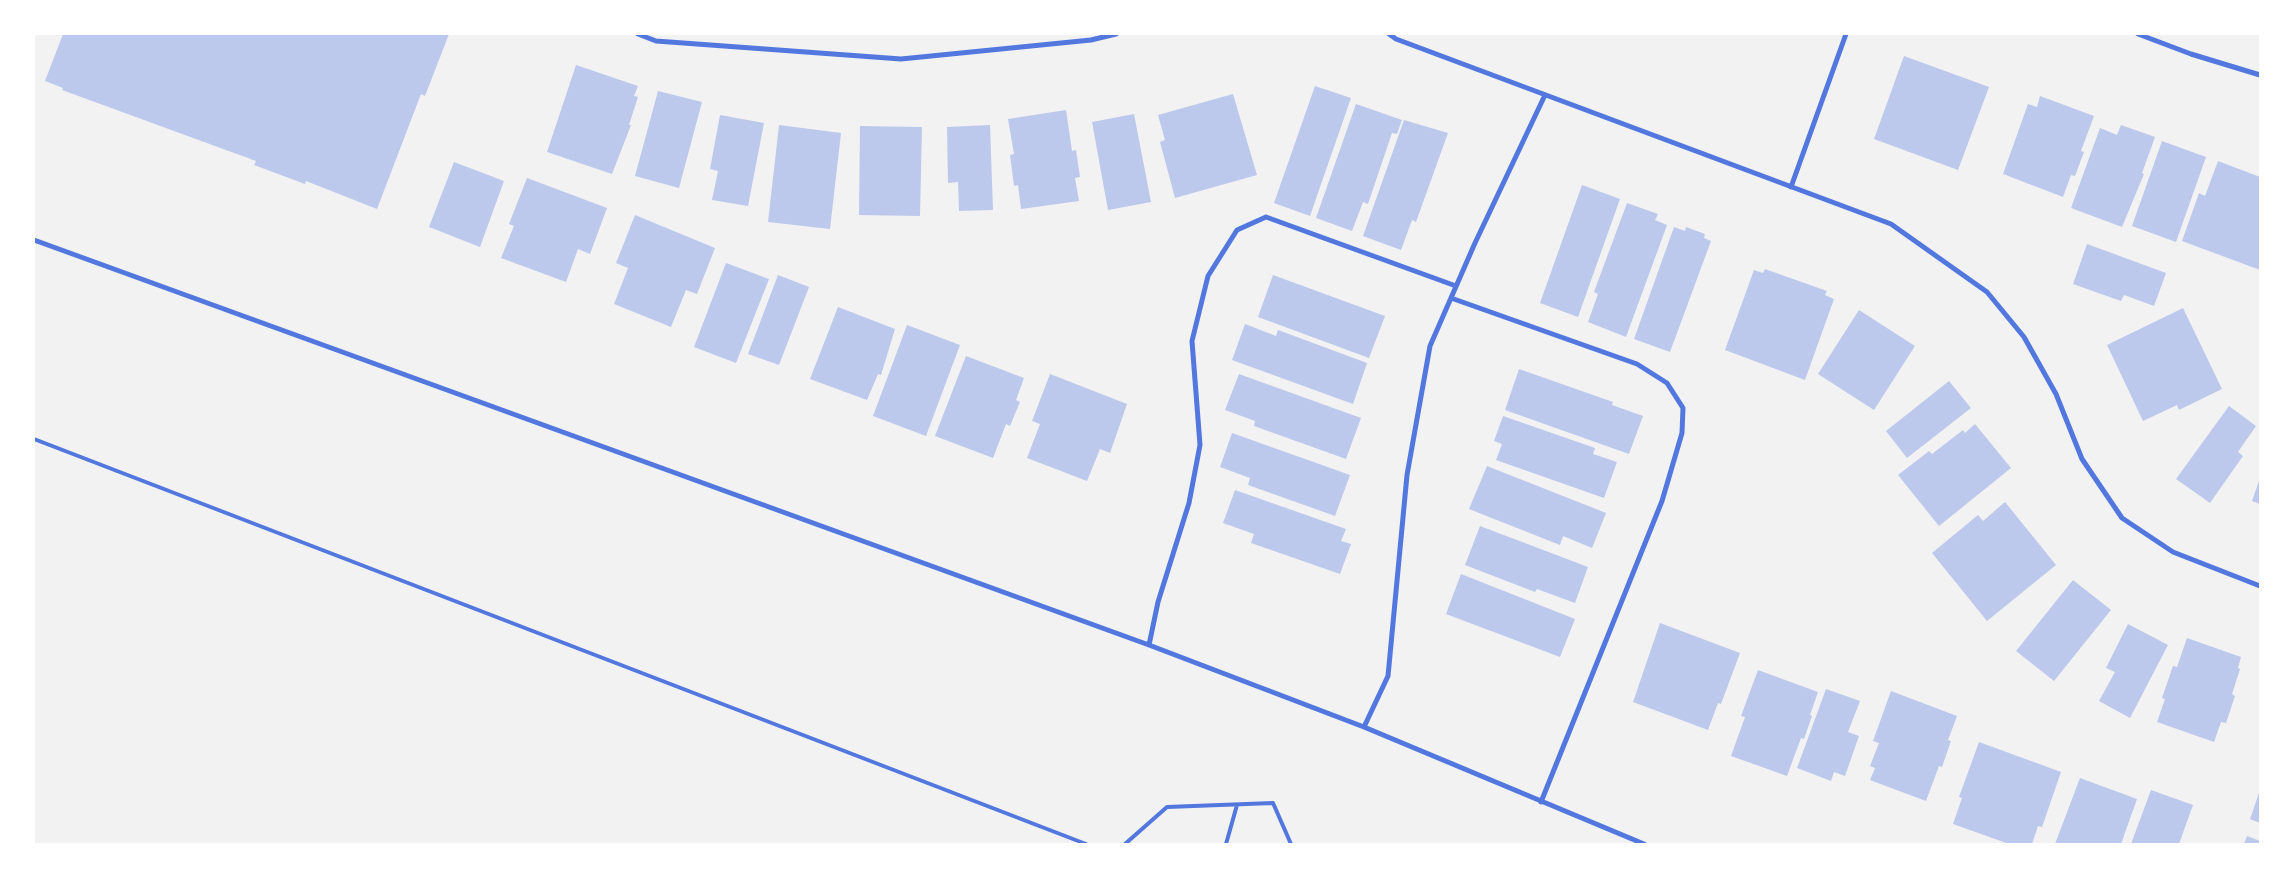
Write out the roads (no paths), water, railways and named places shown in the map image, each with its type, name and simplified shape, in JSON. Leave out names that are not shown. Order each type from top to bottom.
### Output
[{"type":"street","points":[[638,34],[656,41],[901,59],[1091,40],[1116,34]]},
{"type":"street","points":[[1389,34],[1396,39],[1891,224],[1987,292],[2024,337],[2056,394],[2082,459],[2122,518],[2173,552],[2260,586]]},
{"type":"street","points":[[1791,187],[1846,34]]},
{"type":"street","points":[[2138,34],[2191,54],[2260,75]]},
{"type":"street","points":[[1364,727],[1388,676],[1407,475],[1430,346],[1545,95]]},
{"type":"street","points":[[1149,645],[1158,602],[1189,502],[1200,445],[1192,341],[1208,276],[1237,230],[1266,217],[1456,286]]},
{"type":"street","points":[[34,240],[1149,645],[1364,727],[1644,844]]},
{"type":"street","points":[[1451,298],[1637,364],[1667,383],[1683,408],[1682,433],[1662,501],[1542,802]]},
{"type":"lane","points":[[34,439],[1086,844]]},
{"type":"lane","points":[[1124,844],[1167,808],[1273,803],[1291,844]]},
{"type":"lane","points":[[1226,844],[1237,805]]}]
